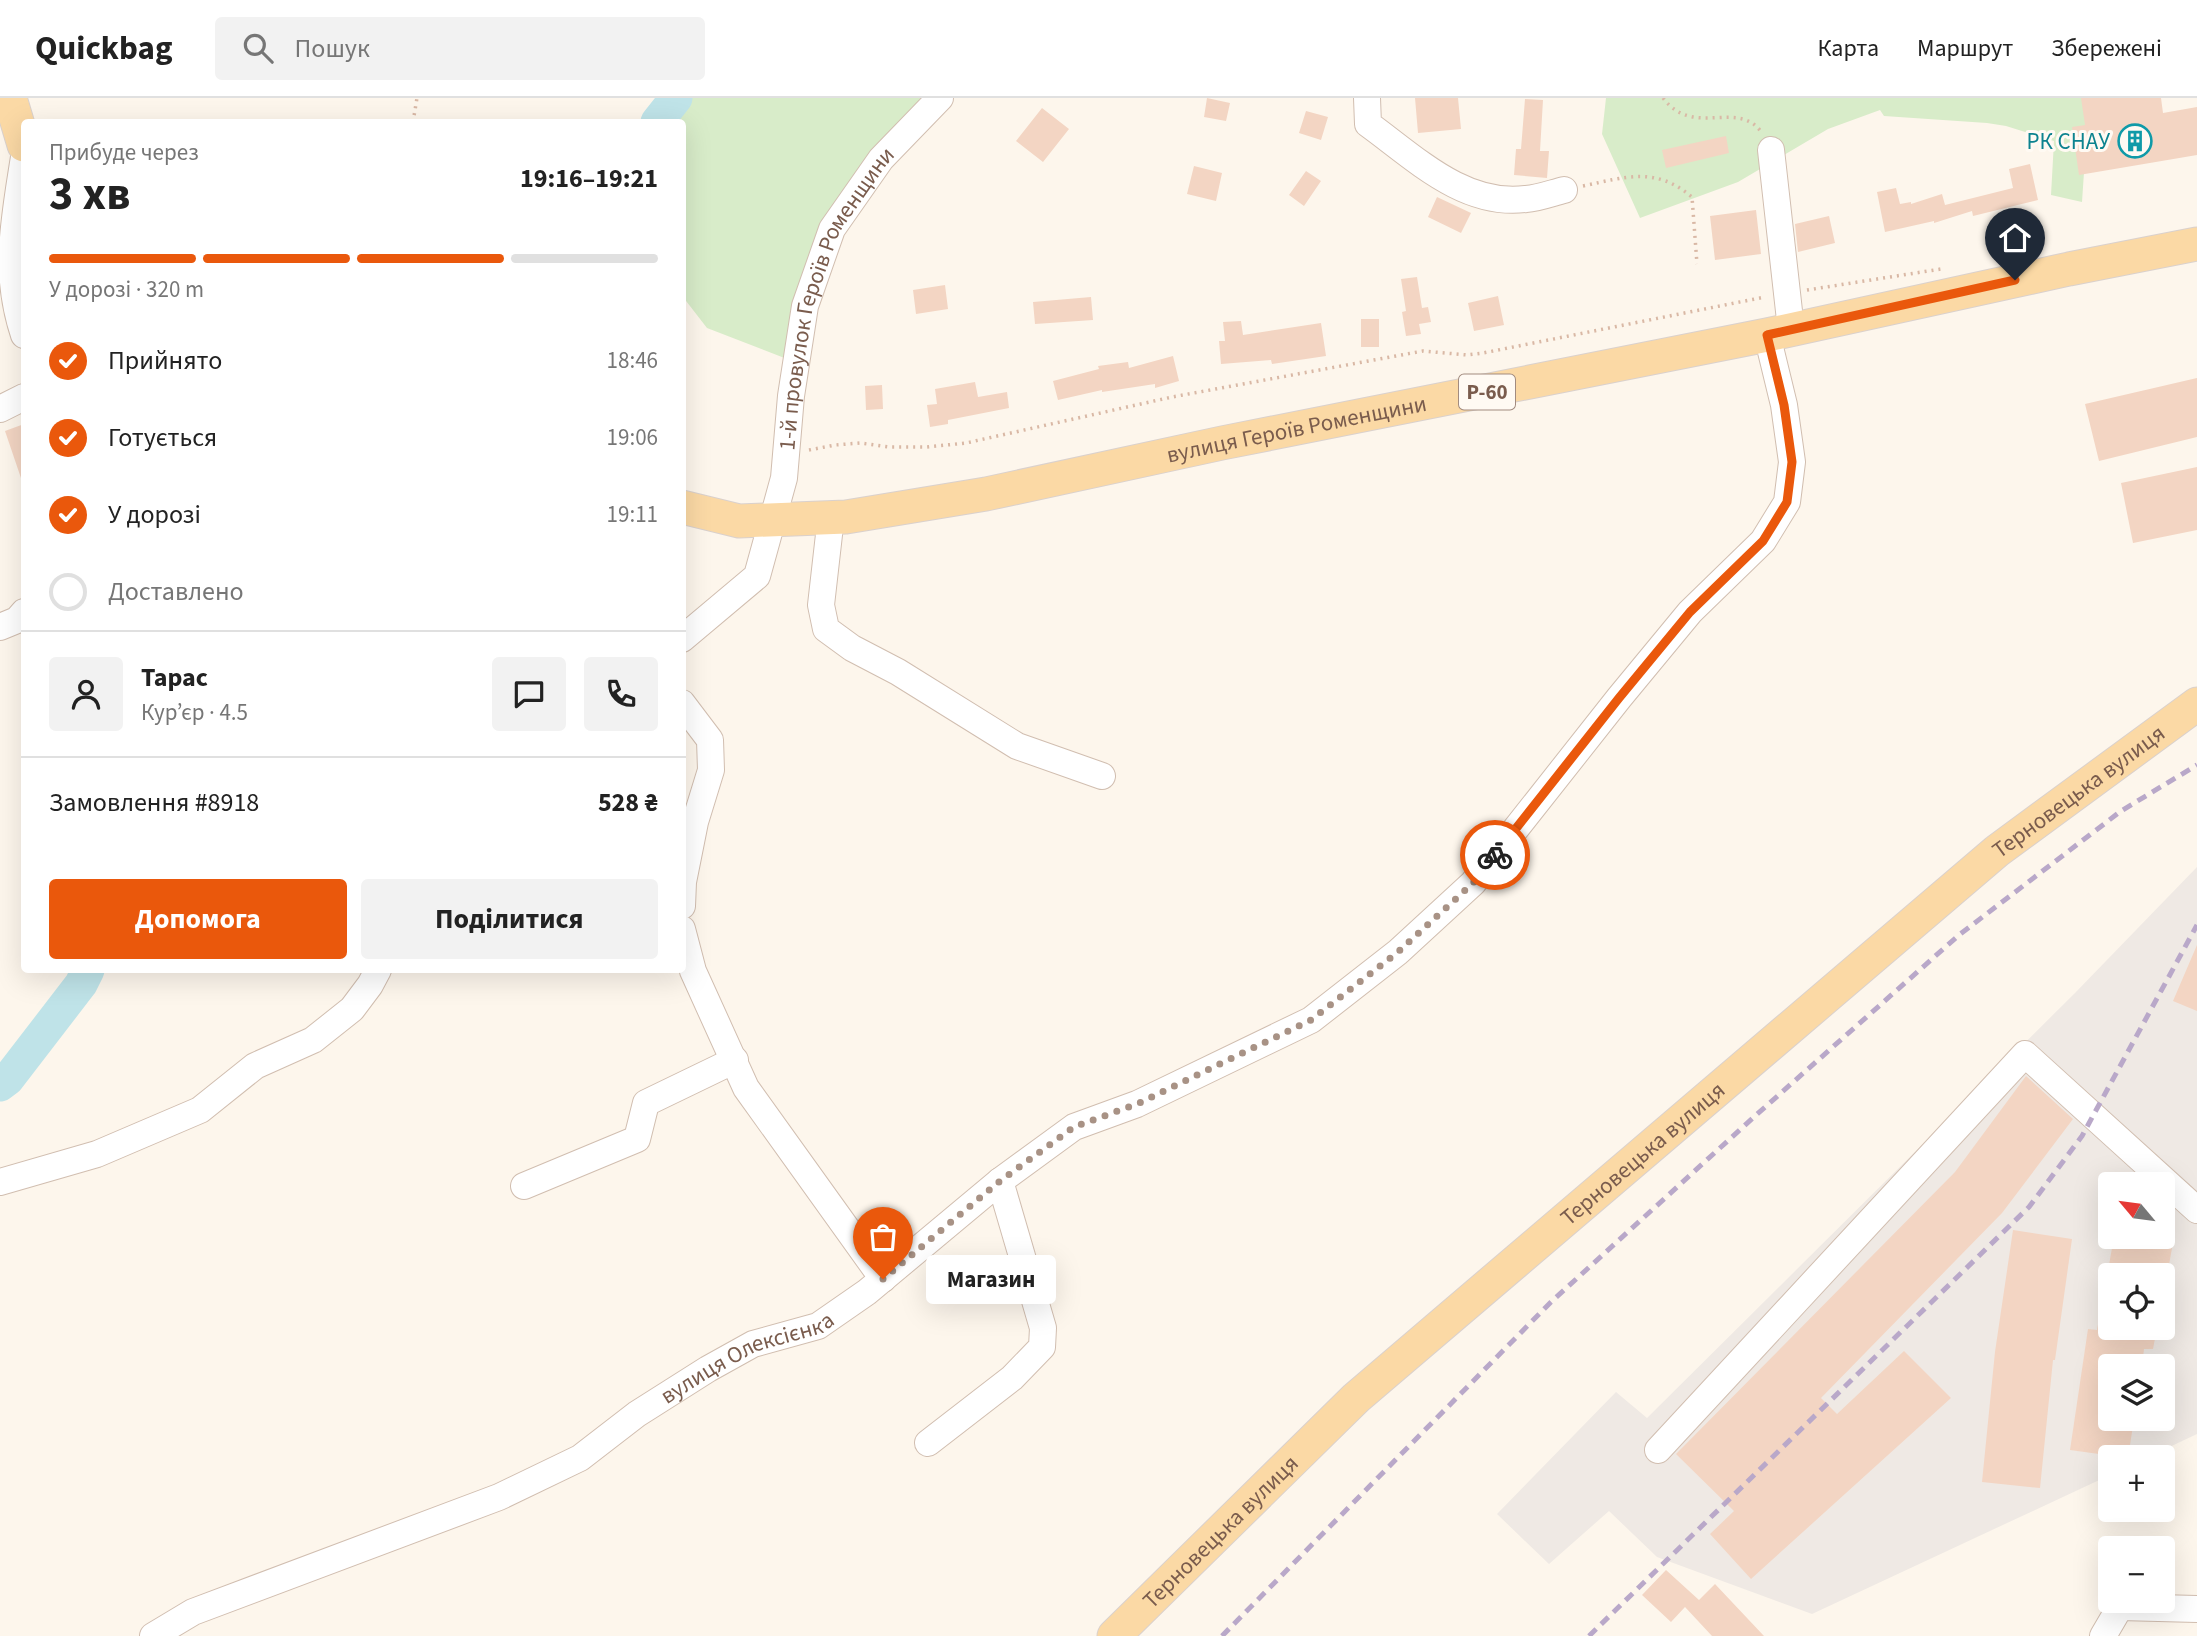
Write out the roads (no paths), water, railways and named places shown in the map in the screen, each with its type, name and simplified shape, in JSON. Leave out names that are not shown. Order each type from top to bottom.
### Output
[{"type":"main road","points":[[10,98],[21,135]]},
{"type":"main road","name":"вулиця Героїв Роменщини","points":[[686,509],[739,521],[831,517],[986,494],[1222,443],[1779,332],[2042,274],[2197,244]]},
{"type":"main road","name":"Терновецька вулиця","points":[[1114,1636],[1367,1389],[1997,851],[2197,704]]},
{"type":"street","name":"1-й провулок Героїв Роменщини","points":[[686,636],[757,576],[775,519],[784,478],[805,306],[832,229],[881,159],[940,98]]},
{"type":"street","points":[[1367,98],[1368,124],[1460,189],[1489,198],[1526,200],[1563,190]]},
{"type":"street","name":"вулиця Олексієнка","points":[[153,1636],[193,1612],[499,1497],[580,1458],[637,1414],[753,1344],[818,1326],[883,1279],[1000,1181],[1074,1127],[1137,1104],[1311,1020],[1398,952],[1473,883],[1690,612],[1763,541],[1787,502],[1792,462],[1784,405],[1779,332],[1787,292],[1771,150]]},
{"type":"street","points":[[21,180],[11,257],[15,306],[21,325]]},
{"type":"street","points":[[0,409],[21,398]]},
{"type":"street","points":[[831,517],[821,605],[826,629],[852,648],[898,672],[1017,746],[1102,776]]},
{"type":"street","points":[[0,627],[21,615]]},
{"type":"street","points":[[686,708],[710,740],[711,770],[695,822],[686,871]]},
{"type":"street","points":[[686,944],[693,971],[747,1088],[883,1279]]},
{"type":"street","points":[[0,1182],[97,1154],[200,1110],[256,1066],[313,1040],[352,1009],[376,973]]},
{"type":"street","points":[[1658,1450],[2025,1054],[2197,1210]]},
{"type":"street","points":[[524,1186],[637,1139],[646,1103],[735,1060]]},
{"type":"street","points":[[928,1443],[1012,1378],[1042,1347],[1043,1328],[1000,1181]]},
{"type":"street","points":[[2102,1636],[2120,1607],[2197,1609]]},
{"type":"waterway","points":[[659,119],[676,98]]},
{"type":"waterway","points":[[0,1085],[8,1079],[81,984],[86,973]]},
{"type":"railway","points":[[1222,1636],[1551,1302],[1755,1116],[1959,935],[2121,811],[2197,765]]},
{"type":"railway","points":[[1589,1636],[2029,1207],[2082,1136],[2197,925]]},
{"type":"place","name":"РК СНАУ","points":[[2135,141]]},
{"type":"place","name":"Магазин","points":[[883,1279]]}]
